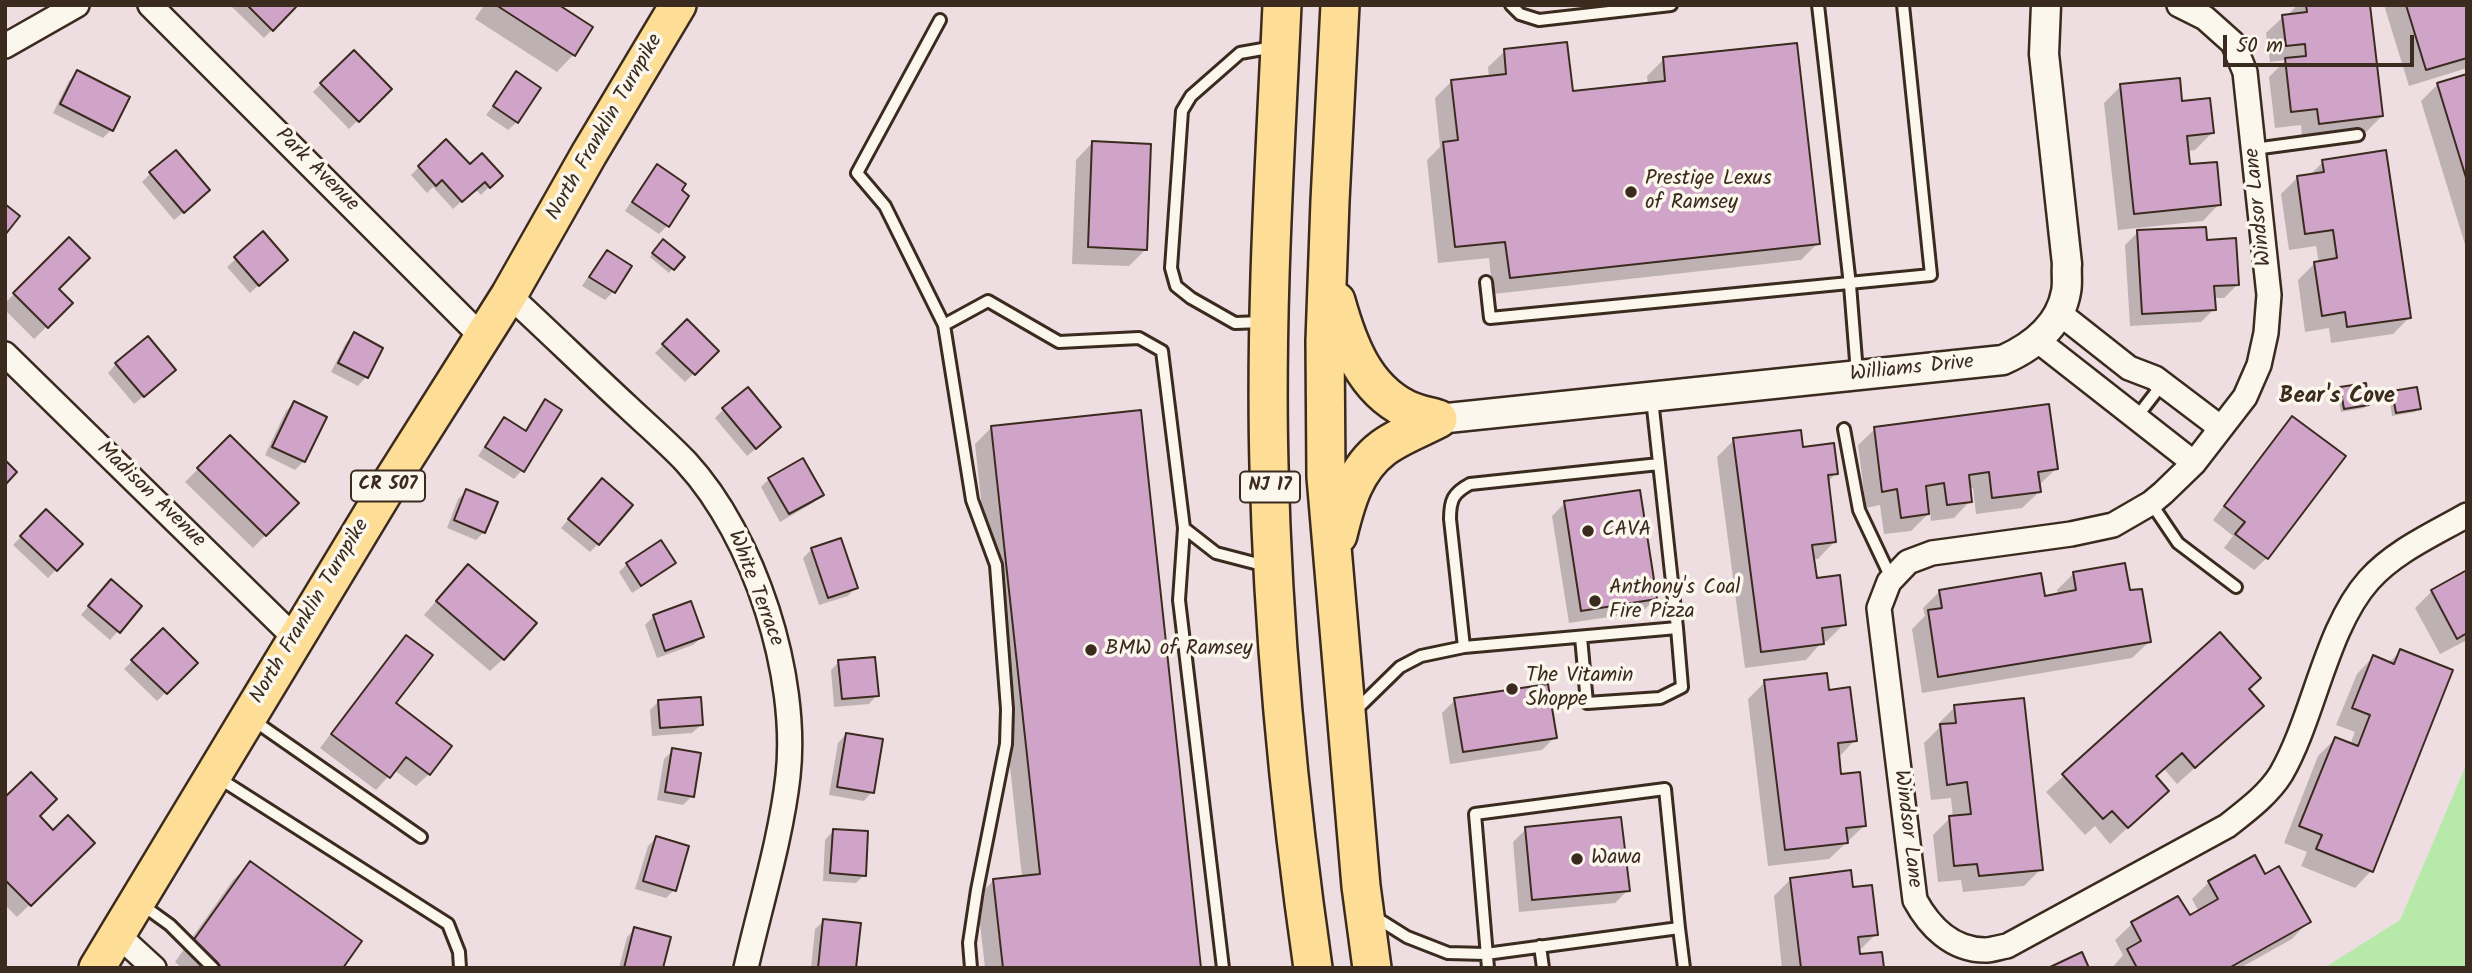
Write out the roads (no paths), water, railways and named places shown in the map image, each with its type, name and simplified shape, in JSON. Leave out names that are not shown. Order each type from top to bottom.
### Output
[{"type":"highway","name":"NJ 17","points":[[1282,5],[1272,187],[1269,465],[1285,743],[1313,968]]},
{"type":"highway","name":"NJ 17","points":[[1340,5],[1328,270],[1326,477],[1364,910],[1372,968]]},
{"type":"highway","points":[[1328,270],[1340,317],[1361,368],[1392,401],[1408,410],[1438,419]]},
{"type":"highway","points":[[1332,560],[1347,498],[1356,479],[1384,447],[1438,419]]},
{"type":"main road","name":"North Franklin Turnpike","points":[[97,968],[295,638],[509,295],[676,6]]},
{"type":"street","points":[[5,46],[77,5]]},
{"type":"street","name":"Park Avenue","points":[[150,5],[482,337]]},
{"type":"street","name":"Williams Drive","points":[[1438,419],[2003,360],[2020,352],[2037,340],[2058,312],[2066,293],[2067,264],[2044,54],[2046,5]]},
{"type":"street","name":"Windsor Lane","points":[[2179,5],[2205,18],[2233,43],[2245,72],[2269,295],[2266,333],[2259,365],[2245,397],[2194,463],[2151,503],[2113,525],[2071,534],[1932,553],[1908,562],[1892,580],[1879,608],[1915,900],[1924,917],[1956,944],[1984,950],[2007,946],[2227,826],[2255,804],[2280,776],[2350,606],[2369,580],[2396,555],[2467,515]]},
{"type":"street","name":"White Terrace","points":[[509,295],[687,463],[722,511],[743,549],[761,595],[777,642],[787,690],[790,733],[788,777],[746,968]]},
{"type":"street","points":[[2058,312],[2129,368],[2155,377],[2221,428]]},
{"type":"street","points":[[2037,340],[2194,463]]},
{"type":"street","name":"Madison Avenue","points":[[5,354],[295,638]]},
{"type":"street","points":[[118,935],[155,968]]},
{"type":"lane","points":[[1511,5],[1520,14],[1539,20],[1671,5]]},
{"type":"lane","points":[[1818,5],[1850,285],[1857,376]]},
{"type":"lane","points":[[1486,282],[1490,318],[1931,275],[1903,5]]},
{"type":"lane","points":[[940,20],[857,173],[885,205],[944,325],[972,500],[996,565],[1007,709],[1006,744],[977,890],[971,930],[971,968]]},
{"type":"lane","points":[[1269,322],[1235,323],[1191,298],[1176,286],[1171,268],[1182,111],[1191,96],[1241,53],[1280,46]]},
{"type":"lane","points":[[2254,149],[2358,135]]},
{"type":"lane","points":[[944,325],[988,301],[1059,342],[1139,338],[1162,351],[1184,528],[1179,600],[1223,968]]},
{"type":"lane","points":[[2136,418],[2163,383]]},
{"type":"lane","points":[[1581,637],[1587,702],[1660,698],[1682,687],[1652,397]]},
{"type":"lane","points":[[1844,429],[1859,510],[1892,580]]},
{"type":"lane","points":[[1464,647],[1450,519],[1450,501],[1457,491],[1470,484],[1659,464]]},
{"type":"lane","points":[[2151,503],[2178,543],[2235,587]]},
{"type":"lane","points":[[1184,528],[1216,553],[1273,568]]},
{"type":"lane","points":[[1348,718],[1400,667],[1421,656],[1464,647],[1678,628]]},
{"type":"lane","points":[[248,716],[421,837]]},
{"type":"lane","points":[[213,775],[448,924],[459,952],[460,968]]},
{"type":"lane","points":[[1488,968],[1475,814],[1665,789],[1684,968]]},
{"type":"lane","points":[[139,902],[170,925],[213,968]]},
{"type":"lane","points":[[1364,910],[1407,937],[1448,953],[1486,954],[1679,928]]},
{"type":"lane","points":[[1540,946],[1543,968]]},
{"type":"place","name":"Prestige Lexus of Ramsey","points":[[1631,192]]},
{"type":"place","name":"CAVA","points":[[1588,531]]},
{"type":"place","name":"Anthony's Coal Fire Pizza","points":[[1595,601]]},
{"type":"place","name":"BMW of Ramsey","points":[[1091,650]]},
{"type":"place","name":"The Vitamin Shoppe","points":[[1512,689]]},
{"type":"place","name":"Wawa","points":[[1577,859]]},
{"type":"district","name":"Bear's Cove","points":[[2337,398]]}]
